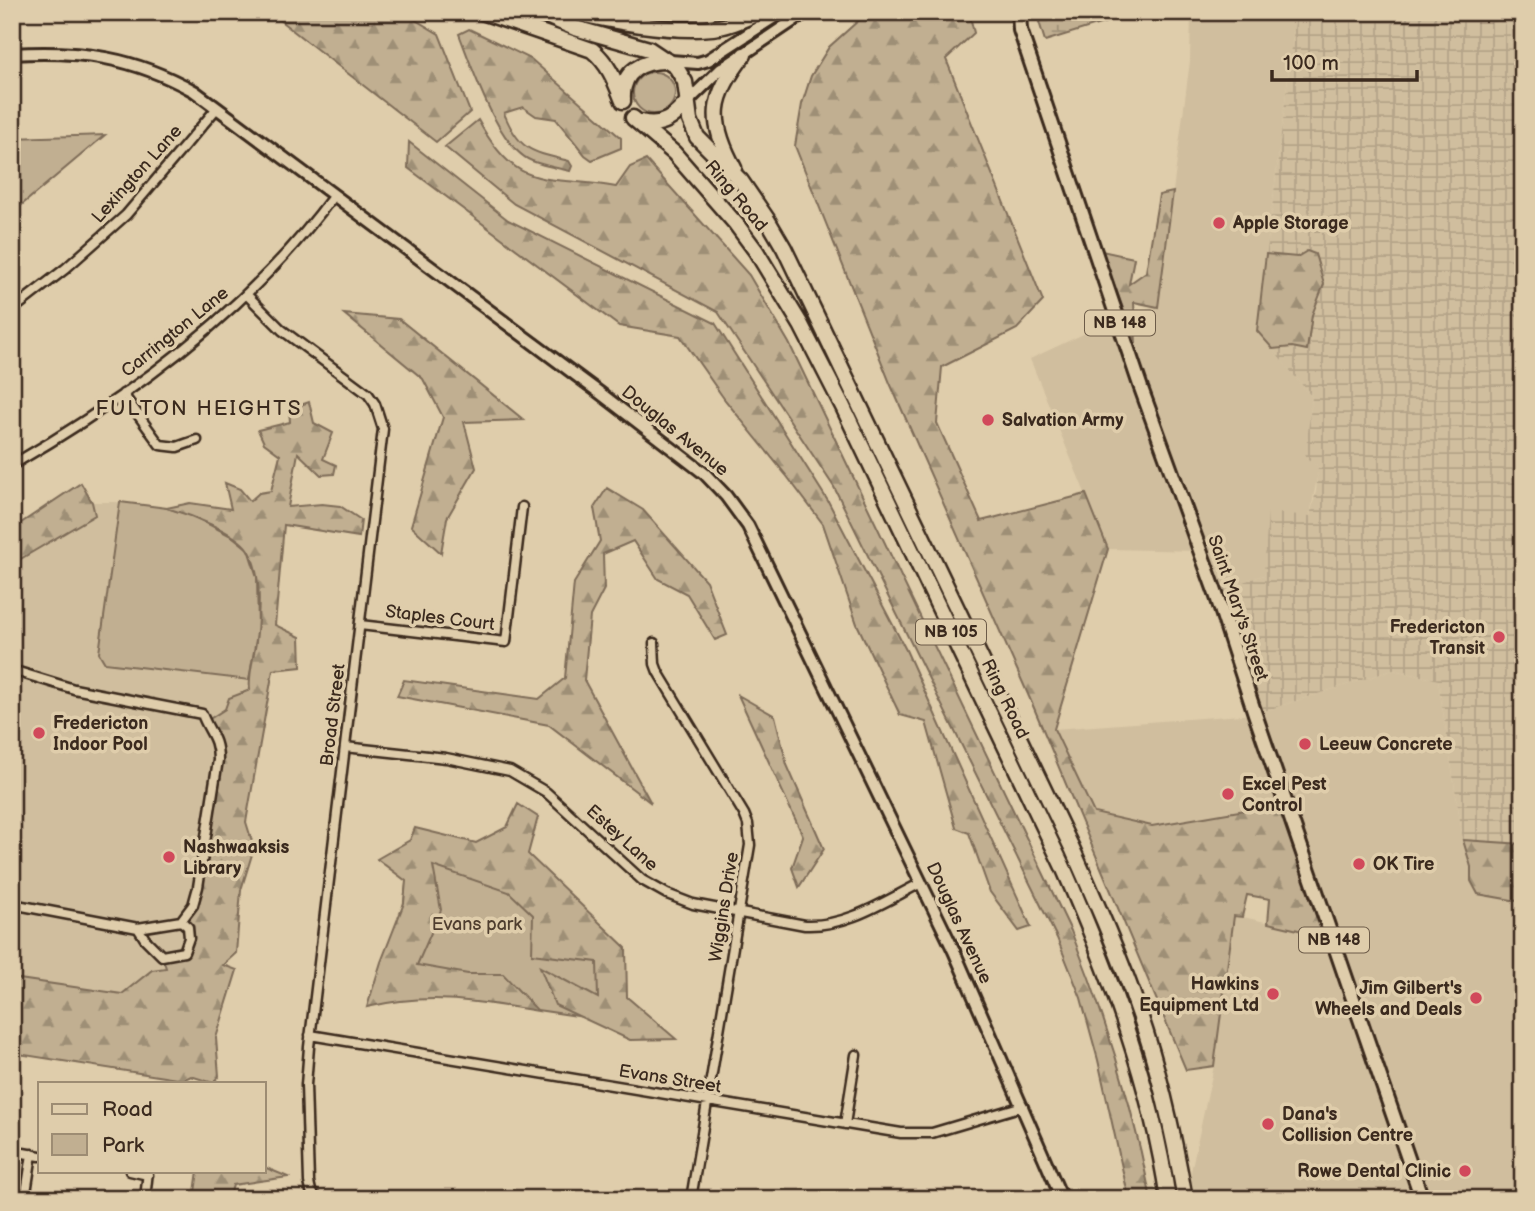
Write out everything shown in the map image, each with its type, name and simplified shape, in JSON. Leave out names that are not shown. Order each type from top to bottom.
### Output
[{"type":"highway","points":[[482,12],[592,50],[610,69],[633,118],[651,125],[662,123],[676,115],[688,100],[681,74],[668,61],[649,49],[575,28],[537,12]]},
{"type":"highway","points":[[571,12],[629,23],[677,28],[717,28],[760,12]]},
{"type":"highway","points":[[741,181],[722,147],[717,129],[716,108],[721,89],[744,55]]},
{"type":"highway","points":[[623,101],[622,91],[630,73],[649,62],[668,61]]},
{"type":"highway","name":"Ring Road","points":[[688,100],[690,120],[697,137],[741,181],[783,248],[1073,848],[1108,928],[1139,1012],[1161,1087],[1185,1199]]},
{"type":"highway","name":"Ring Road","points":[[633,118],[674,153],[756,251],[801,325],[843,407],[1063,867],[1097,944],[1144,1085],[1168,1199]]},
{"type":"main road","name":"Saint Mary's Street","points":[[1008,12],[1020,30],[1422,1199]]},
{"type":"main road","name":"Saint Mary's Street","points":[[1019,12],[1020,30]]},
{"type":"street","points":[[668,61],[685,64],[708,60],[782,12]]},
{"type":"street","points":[[688,100],[720,71],[806,12]]},
{"type":"street","name":"Douglas Avenue","points":[[12,54],[99,56],[131,62],[166,75],[194,91],[621,409],[705,474],[726,496],[748,526],[954,951],[1062,1199]]},
{"type":"street","name":"Lexington Lane","points":[[12,310],[65,269],[126,215],[217,108]]},
{"type":"street","name":"Carrington Lane","points":[[12,465],[122,394],[187,345],[283,259],[334,195]]},
{"type":"street","name":"Broad Street","points":[[246,294],[282,330],[368,394],[380,416],[383,442],[310,1035],[306,1085],[307,1137],[309,1182],[317,1199]]},
{"type":"street","points":[[122,394],[160,445],[177,447],[197,440]]},
{"type":"street","name":"Staples Court","points":[[360,625],[506,642],[522,507]]},
{"type":"street","name":"Wiggins Drive","points":[[654,643],[654,664],[658,673],[738,803],[748,824],[750,845],[691,1199]]},
{"type":"street","points":[[12,670],[74,689],[202,714],[215,735],[218,746],[198,887],[193,905],[181,921],[138,928],[12,904]]},
{"type":"street","name":"Estey Lane","points":[[345,747],[446,758],[510,771],[546,792],[642,880],[693,904],[805,925],[832,925],[921,883]]},
{"type":"street","points":[[138,928],[162,956],[172,956],[184,952],[189,938],[188,926],[181,921]]},
{"type":"street","name":"Evans Street","points":[[310,1035],[901,1133],[932,1133],[1023,1106]]},
{"type":"street","points":[[845,1124],[856,1055]]},
{"type":"street","points":[[12,1151],[36,1155],[25,1199]]},
{"type":"street","points":[[145,1199],[148,1173]]},
{"type":"shaded area","points":[[1191,12],[1296,12],[1257,330],[1312,397],[1306,458],[1319,467],[1310,516],[1264,575],[1215,591],[1201,551],[1108,549],[1030,359],[1137,309],[1158,306],[1190,61]]},
{"type":"shaded area","points":[[1296,12],[1468,12],[1513,27],[1508,41],[1523,46],[1523,844],[1463,840],[1438,680],[1393,670],[1255,714],[1215,591],[1264,575],[1268,512],[1310,516],[1316,491],[1318,467],[1305,458],[1312,397],[1257,331]]},
{"type":"shaded area","points":[[1468,12],[1523,12],[1523,46],[1508,41],[1512,27]]},
{"type":"shaded area","points":[[92,502],[167,508],[282,560],[224,953],[140,1004],[12,993],[12,546]]},
{"type":"shaded area","points":[[1393,670],[1438,680],[1463,840],[1471,867],[1471,881],[1479,894],[1523,902],[1523,1199],[1185,1199],[1214,1066],[1234,915],[1332,937],[1286,803],[1152,826],[1093,813],[1054,729],[1255,714]]},
{"type":"green space","points":[[269,12],[402,12],[439,34],[470,112],[436,142]]},
{"type":"green space","points":[[868,12],[969,12],[974,33],[946,59],[1043,301],[1017,329],[942,367],[937,423],[981,521],[1086,494],[1108,549],[1054,729],[1094,813],[1152,826],[1286,803],[1333,938],[1268,923],[1270,899],[1247,895],[1242,917],[1234,916],[1214,1066],[1186,1070],[1034,708],[890,383],[795,146],[802,104],[811,76],[829,47]]},
{"type":"green space","points":[[1036,12],[1120,12],[1123,17],[1045,41]]},
{"type":"green space","points":[[469,29],[531,59],[621,138],[621,148],[592,160],[556,119],[536,116],[523,107],[504,113],[521,143],[536,152],[569,161],[572,166],[570,171],[546,166],[520,153],[497,124],[479,85],[459,34]]},
{"type":"green space","points":[[654,72],[669,78],[675,93],[669,108],[654,114],[639,108],[633,93],[639,78]]},
{"type":"green space","points":[[478,120],[507,160],[521,170],[552,180],[616,187],[630,167],[646,160],[749,275],[789,343],[1071,931],[1117,1063],[1151,1199],[1129,1199],[1098,1060],[1081,998],[1057,938],[834,487],[718,312],[514,204],[445,147]]},
{"type":"green space","points":[[105,135],[12,213],[12,138]]},
{"type":"green space","points":[[409,142],[508,220],[715,323],[828,501],[906,650],[1031,927],[1019,931],[990,892],[969,833],[956,828],[926,722],[900,715],[857,624],[823,524],[725,400],[680,336],[619,326],[408,168]]},
{"type":"green space","points":[[1173,192],[1158,307],[1134,302],[1136,344],[1102,251],[1134,258],[1129,284],[1146,272],[1159,195]]},
{"type":"green space","points":[[1307,251],[1315,254],[1324,284],[1312,315],[1307,350],[1292,347],[1273,349],[1257,331],[1266,254],[1297,257]]},
{"type":"green space","points":[[344,314],[399,319],[524,420],[464,422],[476,468],[447,518],[441,553],[411,526],[443,417],[423,379]]},
{"type":"green space","points":[[309,402],[314,423],[333,433],[323,459],[336,465],[334,474],[321,475],[298,453],[288,507],[322,504],[340,506],[361,520],[359,537],[284,525],[275,625],[300,637],[301,667],[273,670],[246,822],[254,848],[241,890],[236,953],[223,965],[237,970],[216,1038],[219,1076],[214,1082],[191,1076],[183,1080],[12,1053],[12,978],[122,994],[152,970],[166,968],[162,956],[184,951],[189,938],[181,921],[193,905],[218,760],[205,722],[225,709],[229,698],[250,690],[259,595],[253,560],[242,543],[211,524],[167,508],[190,503],[231,509],[225,483],[240,489],[250,501],[259,493],[271,491],[280,455],[264,443],[258,430],[290,422],[289,409]]},
{"type":"green space","points":[[81,483],[92,502],[95,515],[12,564],[12,529]]},
{"type":"green space","points":[[607,488],[643,510],[706,581],[727,635],[715,640],[687,594],[658,579],[633,541],[603,554],[604,589],[590,616],[584,680],[651,803],[549,725],[397,696],[404,680],[539,699],[565,678],[574,583],[600,541],[594,508]]},
{"type":"green space","points":[[120,502],[167,508],[191,515],[233,537],[248,549],[257,577],[258,628],[249,680],[105,663],[99,653]]},
{"type":"green space","points":[[738,695],[775,716],[787,765],[824,849],[799,887],[792,868],[803,836]]},
{"type":"green space","points":[[518,804],[538,817],[528,854],[626,948],[627,997],[676,1039],[630,1040],[555,1005],[540,967],[598,998],[597,962],[532,954],[533,915],[509,892],[433,866],[441,910],[417,965],[468,974],[503,974],[538,1011],[473,1001],[432,999],[390,1002],[367,1007],[404,903],[406,881],[377,859],[410,840],[415,828],[476,843],[507,827]]},
{"type":"green space","name":"Evans park","points":[[411,840],[476,843],[608,956],[605,1020],[394,989]]},
{"type":"green space","points":[[1463,840],[1523,844],[1523,902],[1478,894],[1471,881],[1471,867]]},
{"type":"green space","points":[[266,1168],[288,1177],[233,1185],[229,1199],[194,1199],[198,1172],[266,1172]]},
{"type":"place","name":"Apple Storage","points":[[1219,223]]},
{"type":"place","name":"Salvation Army","points":[[988,420]]},
{"type":"place","name":"Fredericton Transit","points":[[1499,637]]},
{"type":"place","name":"Fredericton Indoor Pool","points":[[39,733]]},
{"type":"place","name":"Leeuw Concrete","points":[[1305,744]]},
{"type":"place","name":"Excel Pest Control","points":[[1228,794]]},
{"type":"place","name":"Nashwaaksis Library","points":[[169,857]]},
{"type":"place","name":"OK Tire","points":[[1359,864]]},
{"type":"place","name":"Hawkins Equipment Ltd","points":[[1273,994]]},
{"type":"place","name":"Jim Gilbert's Wheels and Deals","points":[[1476,998]]},
{"type":"place","name":"Dana's Collision Centre","points":[[1268,1124]]},
{"type":"place","name":"Rowe Dental Clinic","points":[[1465,1171]]},
{"type":"district","name":"FULTON HEIGHTS","points":[[199,408]]}]
